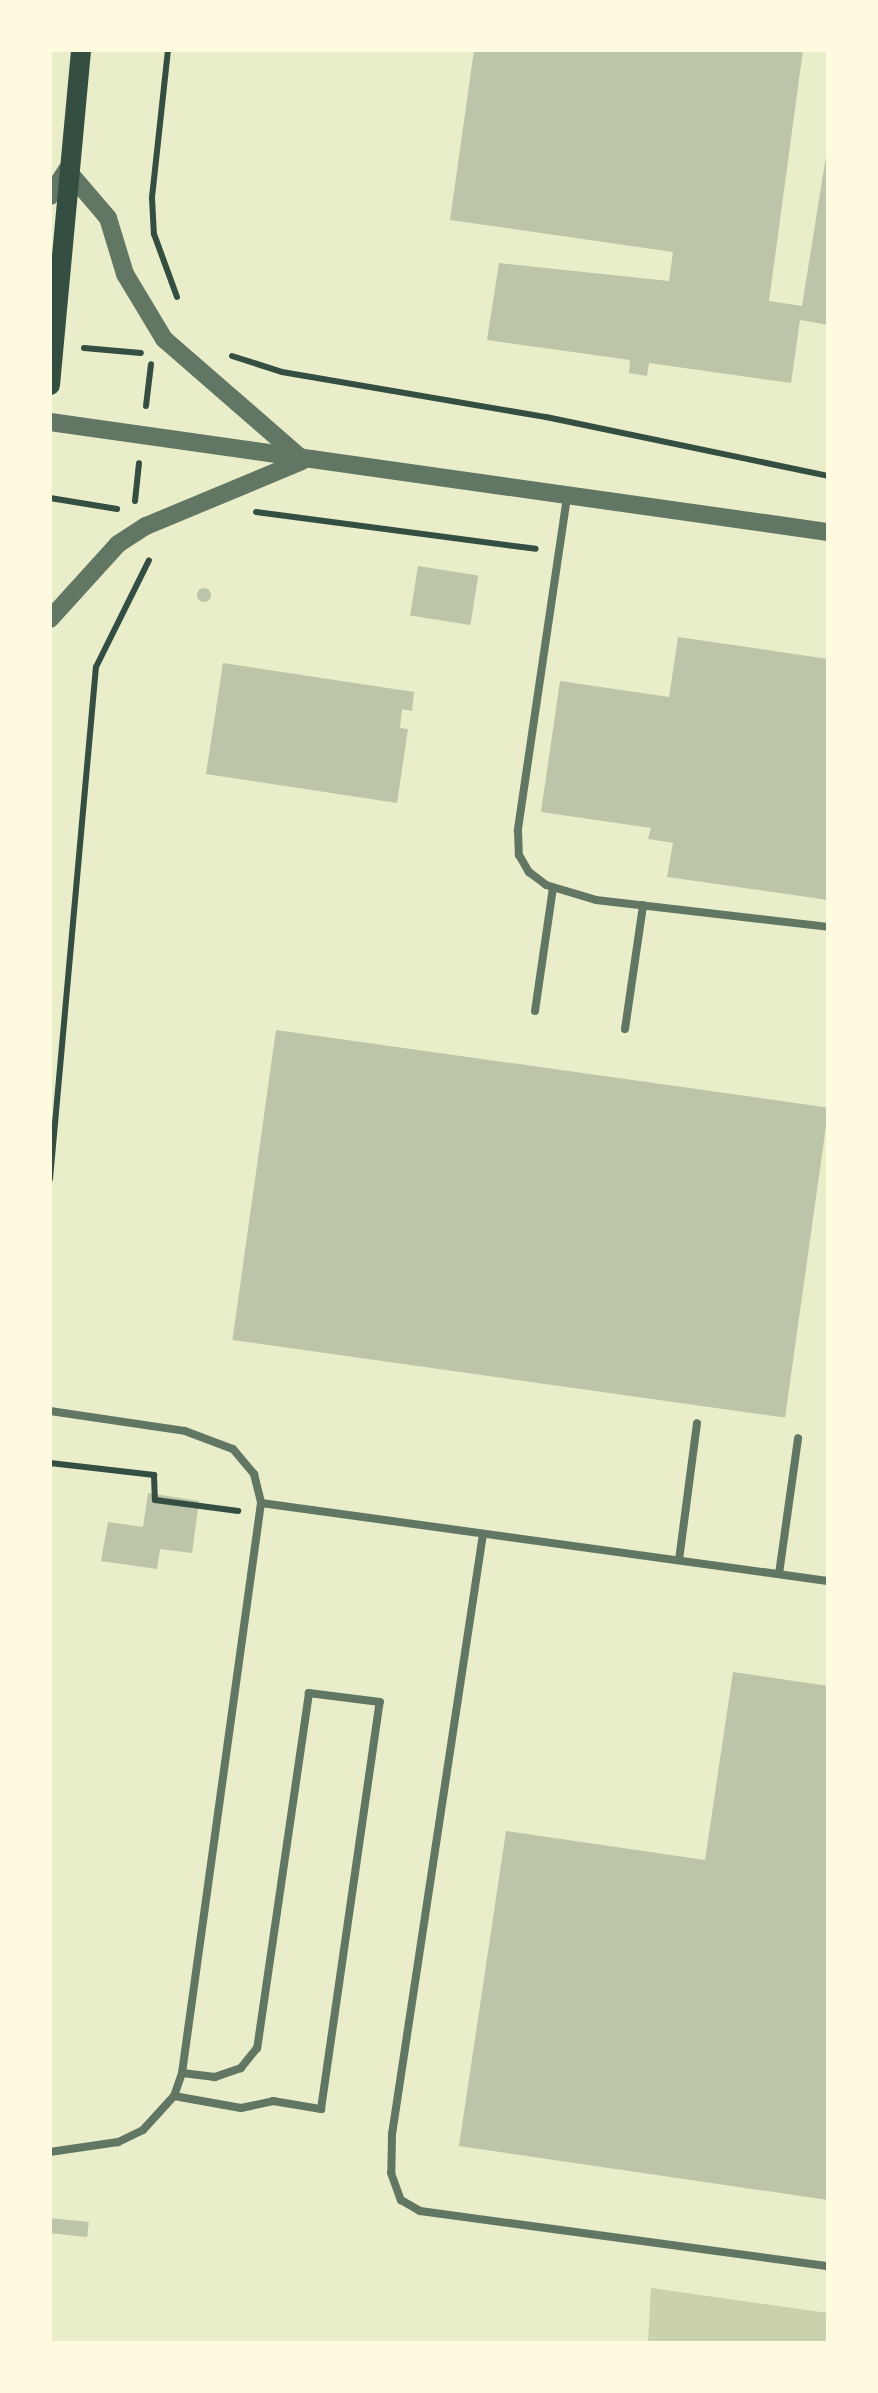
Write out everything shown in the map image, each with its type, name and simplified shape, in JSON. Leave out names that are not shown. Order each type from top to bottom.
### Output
[{"type":"main road","points":[[50,385],[81,50]]},
{"type":"street","points":[[50,196],[67,170],[108,218],[125,274],[164,339],[304,460]]},
{"type":"street","points":[[50,422],[828,532]]},
{"type":"street","points":[[50,619],[118,544],[146,526],[304,460]]},
{"type":"lane","points":[[567,496],[518,830],[520,855],[530,872],[553,888],[643,906],[828,927]]},
{"type":"lane","points":[[535,1012],[553,888]]},
{"type":"lane","points":[[625,1028],[643,906]]},
{"type":"lane","points":[[50,1411],[185,1431],[233,1449],[254,1474],[260,1508],[182,2073],[174,2096],[143,2130],[118,2142],[50,2152]]},
{"type":"lane","points":[[679,1560],[697,1423]]},
{"type":"lane","points":[[778,1574],[798,1438]]},
{"type":"lane","points":[[260,1508],[828,1580]]},
{"type":"lane","points":[[483,1534],[392,2134],[391,2174],[401,2200],[420,2212],[828,2266]]},
{"type":"lane","points":[[174,2096],[241,2108],[273,2101],[320,2109],[380,1702],[309,1693],[257,2048],[241,2068],[228,2073],[182,2073]]},
{"type":"path","points":[[168,50],[154,234],[185,314]]},
{"type":"path","points":[[55,345],[152,354]]},
{"type":"path","points":[[218,347],[282,372],[546,417],[828,476]]},
{"type":"path","points":[[50,498],[133,512]]},
{"type":"path","points":[[240,515],[339,519],[557,552]]},
{"type":"path","points":[[50,1179],[96,667],[152,555]]},
{"type":"path","points":[[50,1463],[154,1475],[155,1500],[260,1508]]},
{"type":"green space","points":[[651,2288],[828,2313],[828,2343],[648,2343]]},
{"type":"building","points":[[474,50],[803,50],[769,301],[802,306],[828,144],[828,325],[800,320],[791,383],[649,363],[647,376],[629,373],[630,360],[487,340],[499,263],[669,281],[673,252],[450,220]]},
{"type":"building","points":[[418,566],[478,576],[470,625],[410,615]]},
{"type":"building","points":[[204,588],[211,595],[204,602],[197,595]]},
{"type":"building","points":[[678,637],[828,659],[828,900],[667,877],[673,843],[648,839],[651,828],[541,812],[560,681],[669,697]]},
{"type":"building","points":[[223,663],[414,692],[412,711],[402,709],[400,728],[408,729],[397,803],[206,774]]},
{"type":"building","points":[[276,1030],[828,1108],[785,1418],[232,1340]]},
{"type":"building","points":[[148,1493],[199,1501],[192,1553],[160,1549],[157,1569],[101,1561],[108,1522],[143,1527]]},
{"type":"building","points":[[733,1672],[828,1686],[828,2200],[459,2146],[506,1831],[705,1860]]},
{"type":"building","points":[[50,2218],[89,2222],[87,2237],[50,2233]]}]
